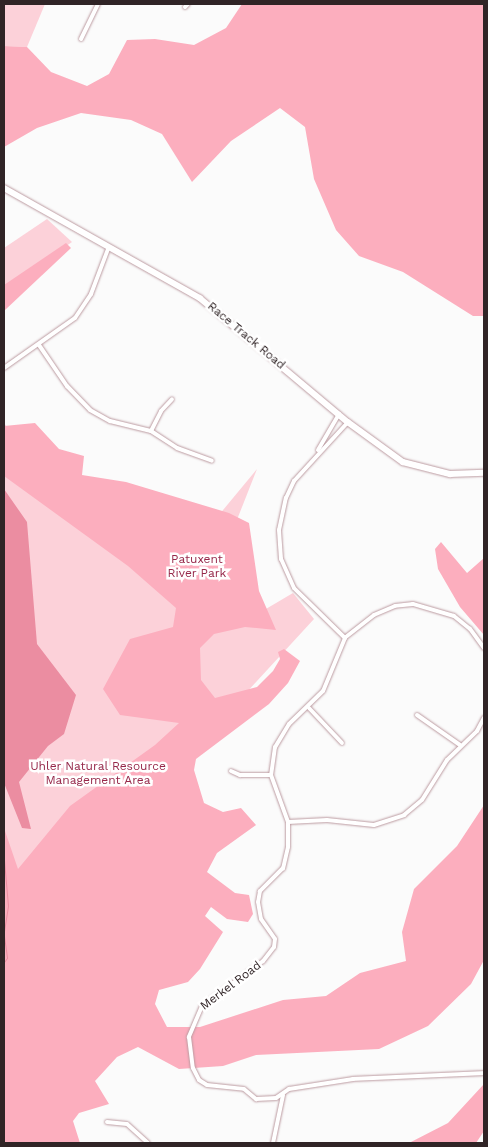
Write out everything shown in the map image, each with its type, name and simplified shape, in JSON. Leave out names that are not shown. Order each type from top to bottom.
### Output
[{"type":"street","points":[[81,39],[98,4]]},
{"type":"street","name":"Race Track Road","points":[[4,188],[108,249],[164,276],[200,298],[348,422],[403,462],[441,472],[484,475]]},
{"type":"street","points":[[4,368],[39,345],[81,312],[95,286],[108,249]]},
{"type":"street","points":[[39,345],[67,386],[90,410],[110,421],[152,431],[177,448],[212,461]]},
{"type":"street","points":[[152,431],[161,411],[172,399]]},
{"type":"street","points":[[339,414],[316,454],[286,498],[280,521],[280,550],[284,568],[298,594],[345,638]]},
{"type":"street","points":[[316,454],[348,422]]},
{"type":"street","points":[[231,770],[240,775],[271,775],[279,738],[288,724],[309,708],[328,682],[345,638],[374,615],[395,606],[414,604],[454,616],[470,629],[484,648]]},
{"type":"street","points":[[309,708],[342,743]]},
{"type":"street","points":[[417,715],[460,745]]},
{"type":"street","points":[[288,822],[327,820],[368,825],[396,819],[422,800],[460,745],[477,731],[484,718]]},
{"type":"street","name":"Merkel Road","points":[[271,775],[288,822],[288,848],[283,868],[259,896],[261,920],[275,939],[273,951],[202,1006],[189,1037],[193,1068],[204,1083],[244,1089],[256,1098],[283,1095],[292,1088],[363,1078],[484,1073]]},
{"type":"street","points":[[273,1143],[283,1095]]},
{"type":"street","points":[[107,1122],[127,1124],[148,1143]]},
{"type":"green space","points":[[4,4],[45,4],[27,47],[4,46]]},
{"type":"green space","points":[[242,4],[484,4],[484,316],[473,316],[403,272],[359,256],[336,230],[314,179],[305,127],[280,108],[231,141],[192,182],[162,134],[131,120],[81,113],[37,128],[4,147],[4,46],[27,47],[51,72],[87,86],[109,74],[127,40],[155,39],[194,45],[226,28]]},
{"type":"green space","points":[[47,219],[72,242],[4,289],[4,248]]},
{"type":"green space","points":[[66,243],[71,248],[4,311],[4,285]]},
{"type":"green space","name":"Uhler Natural Resource Management Area","points":[[4,423],[23,450],[204,533],[257,469],[229,540],[249,619],[293,593],[314,619],[245,694],[207,717],[40,1143],[4,1143]]},
{"type":"green space","name":"Patuxent River Park","points":[[35,423],[59,449],[84,456],[82,475],[126,482],[229,513],[249,523],[259,591],[276,630],[245,627],[214,634],[200,648],[201,680],[215,698],[257,687],[273,671],[280,659],[278,652],[284,649],[300,661],[288,683],[269,704],[196,759],[194,770],[204,803],[223,812],[241,808],[256,825],[217,853],[207,872],[235,893],[249,895],[253,914],[248,922],[227,919],[211,907],[205,916],[223,932],[200,969],[188,982],[159,990],[155,1004],[167,1027],[200,1027],[283,1000],[326,996],[360,973],[406,961],[402,932],[414,889],[457,846],[484,805],[484,960],[471,984],[428,1026],[379,1049],[256,1055],[223,1066],[179,1069],[138,1047],[117,1057],[95,1081],[109,1104],[79,1113],[73,1121],[80,1143],[4,1143],[4,828],[18,869],[70,806],[155,745],[179,723],[120,715],[103,689],[130,639],[173,627],[176,608],[128,566],[4,476],[4,426]]},
{"type":"green space","points":[[441,542],[467,573],[484,558],[484,635],[460,607],[438,569],[435,549]]},
{"type":"green space","points":[[484,1084],[484,1131],[476,1143],[409,1143],[448,1123]]},
{"type":"shaded area","points":[[4,489],[27,522],[37,644],[76,695],[64,734],[48,746],[19,782],[31,829],[22,828],[4,783]]},
{"type":"waterway","points":[[4,860],[8,906],[4,932]]},
{"type":"waterway","points":[[4,936],[7,958],[4,962]]}]
